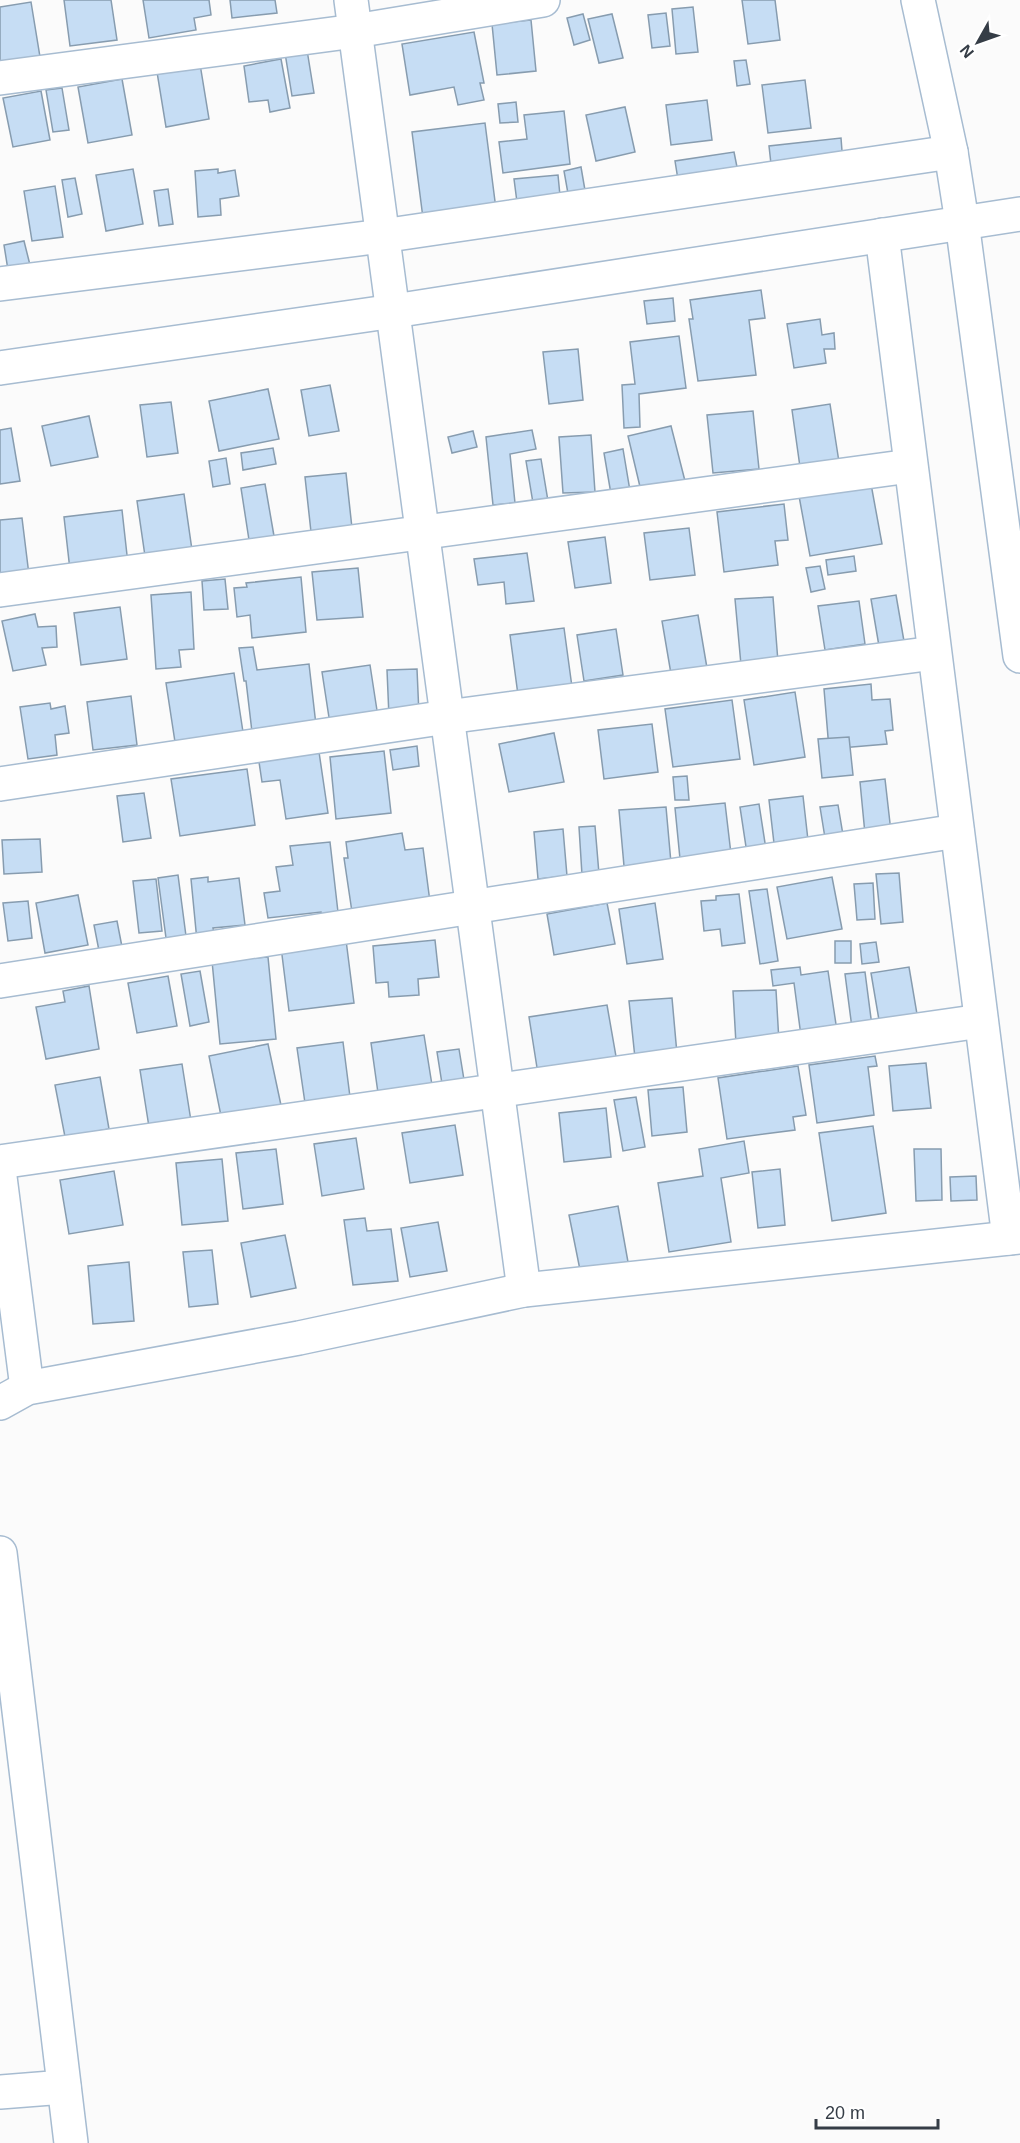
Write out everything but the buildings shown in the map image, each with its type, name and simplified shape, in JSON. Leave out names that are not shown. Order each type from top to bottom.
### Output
[{"type":"street","points":[[0,78],[353,15],[543,0]]},
{"type":"street","points":[[918,0],[951,152],[962,222],[1020,652]]},
{"type":"street","points":[[353,15],[524,1290]]},
{"type":"street","points":[[0,284],[382,236],[951,152]]},
{"type":"street","points":[[0,368],[1020,214]]},
{"type":"street","points":[[0,1177],[13,1395],[524,1290],[1015,1238],[981,1022],[882,235]]},
{"type":"street","points":[[0,590],[910,466]]},
{"type":"street","points":[[0,784],[447,717],[934,653]]},
{"type":"street","points":[[0,981],[957,831]]},
{"type":"street","points":[[0,1162],[981,1022]]},
{"type":"street","points":[[0,1553],[71,2143]]},
{"type":"street","points":[[0,2092],[64,2087]]}]
